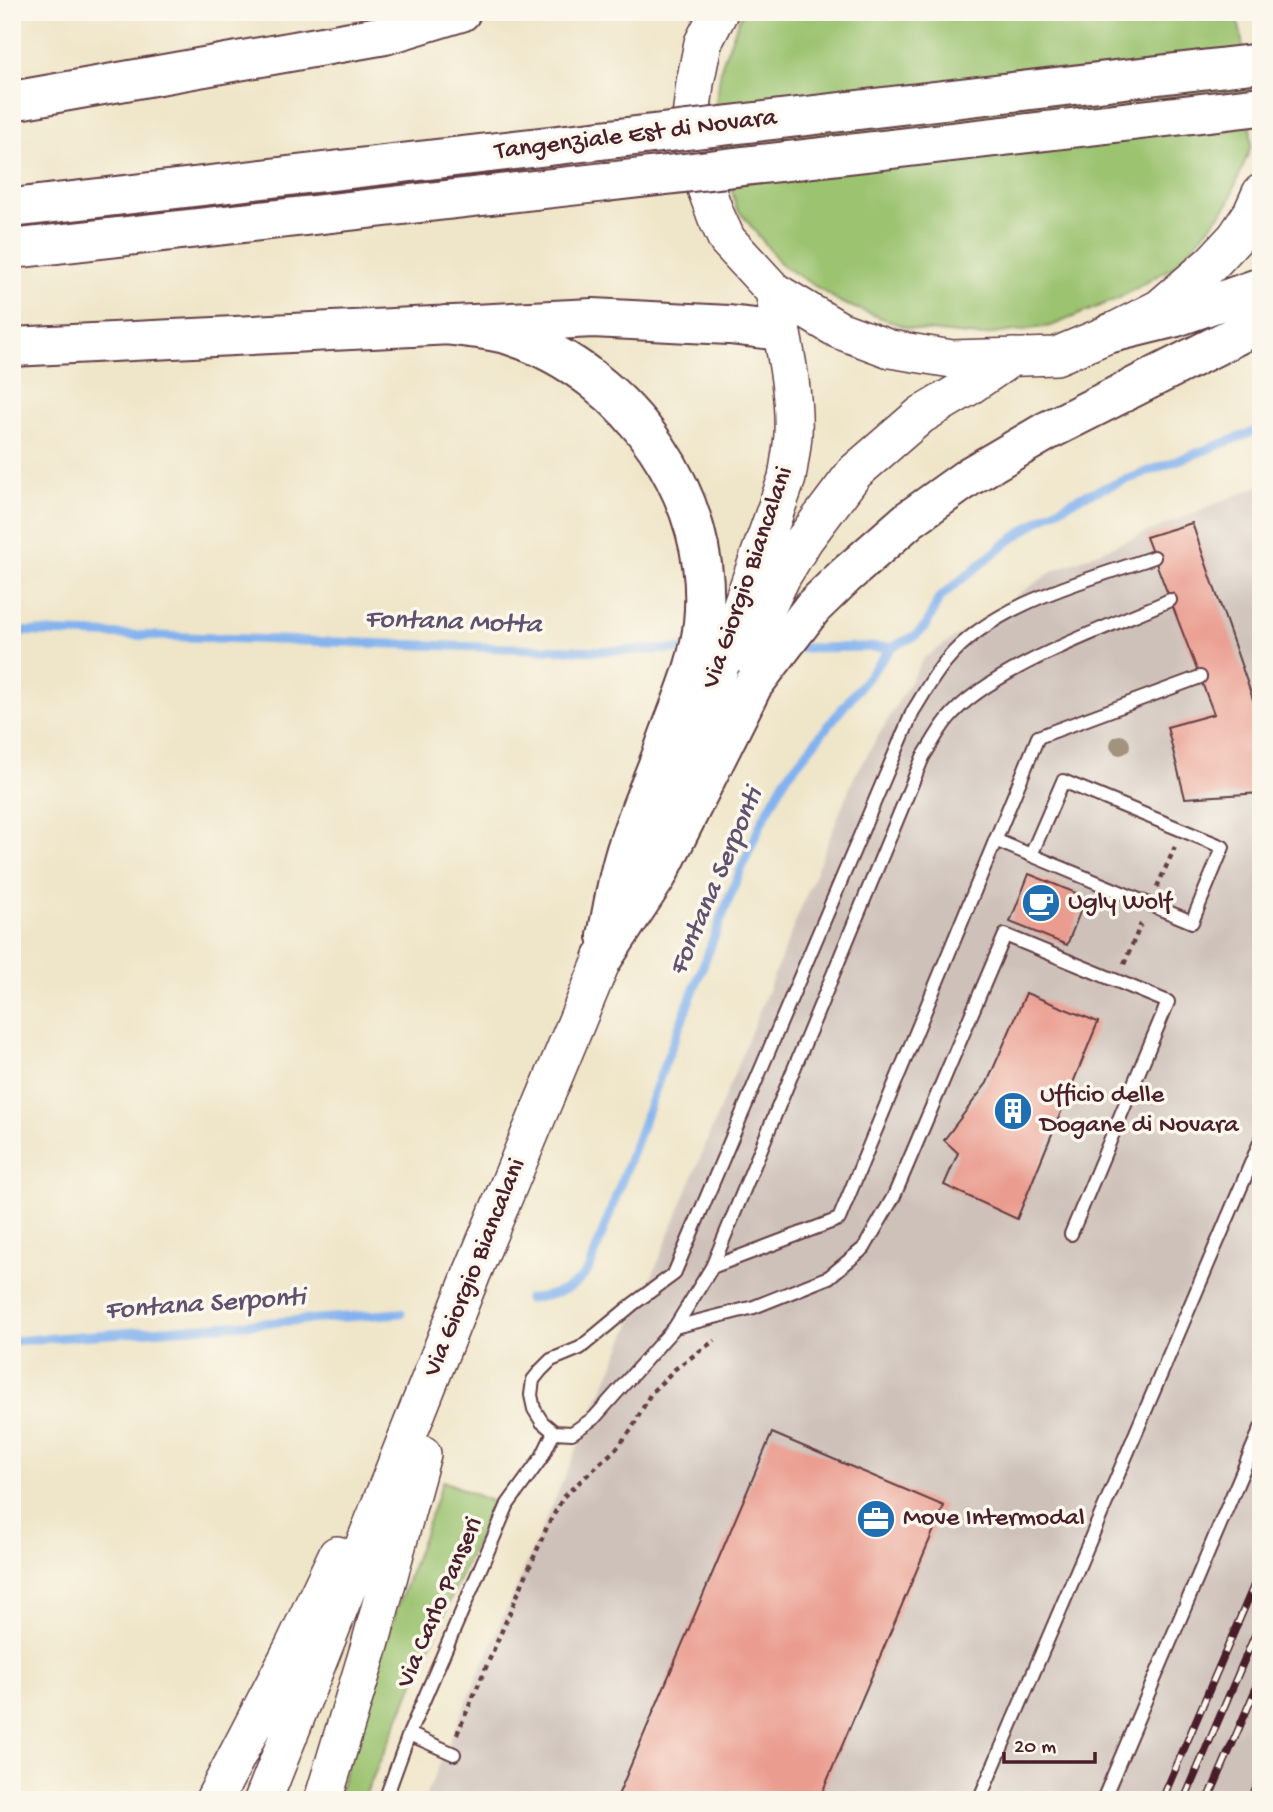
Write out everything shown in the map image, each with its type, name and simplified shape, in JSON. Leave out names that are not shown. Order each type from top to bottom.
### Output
[{"type":"highway","points":[[12,101],[385,35],[461,12]]},
{"type":"highway","name":"Tangenziale Est di Novara","points":[[12,208],[1261,63]]},
{"type":"highway","name":"Tangenziale Est di Novara","points":[[12,249],[1261,106]]},
{"type":"highway","points":[[1111,333],[1177,317],[1261,287]]},
{"type":"highway","points":[[12,347],[593,318],[729,325],[781,331]]},
{"type":"highway","points":[[603,958],[623,862],[738,648],[813,607],[874,549],[940,496],[970,476],[1047,431],[1261,323]]},
{"type":"highway","points":[[445,325],[511,336],[551,352],[599,382],[634,415],[673,474],[688,513],[704,584],[703,624],[738,648],[753,685],[657,876],[603,958]]},
{"type":"main road","points":[[719,12],[703,43],[691,118],[693,153],[727,240],[774,290],[839,330],[890,349],[952,359],[1056,356],[1111,333],[1160,308],[1211,264],[1236,237],[1261,193]]},
{"type":"main road","name":"Via Giorgio Biancalani","points":[[738,648],[787,478],[793,435],[789,369],[774,290]]},
{"type":"main road","name":"Via Giorgio Biancalani","points":[[263,1800],[471,1276],[694,740],[738,648],[804,540],[855,472],[921,415],[1012,357]]},
{"type":"main road","points":[[214,1800],[294,1646],[418,1381],[471,1276]]},
{"type":"main road","points":[[323,1800],[370,1645],[471,1276]]},
{"type":"lane","points":[[1154,556],[1031,601],[981,629],[946,660],[913,711],[674,1274],[632,1304],[580,1348],[551,1360],[533,1380],[531,1395],[534,1409],[542,1422],[554,1432],[572,1433],[594,1418],[675,1327],[712,1267],[923,757],[947,719],[975,694],[1032,661],[1170,600]]},
{"type":"lane","points":[[712,1267],[839,1219],[1038,737],[1199,677]]},
{"type":"lane","points":[[995,840],[1031,855],[1192,922],[1223,847],[1063,781],[1031,855]]},
{"type":"lane","points":[[675,1327],[754,1307],[829,1277],[864,1248],[894,1196],[1005,935],[1168,1002],[1071,1234]]},
{"type":"lane","points":[[979,1800],[1261,1140]]},
{"type":"lane","points":[[1103,1800],[1261,1427]]},
{"type":"lane","name":"Via Carlo Panseri","points":[[385,1800],[409,1734],[508,1504],[542,1457],[554,1432]]},
{"type":"lane","points":[[409,1734],[451,1753]]},
{"type":"lane","points":[[1255,1800],[1261,1786]]},
{"type":"path","points":[[451,1753],[547,1527],[564,1496],[617,1450],[651,1393],[676,1369],[717,1338]]},
{"type":"shaded area","points":[[1261,485],[1261,1800],[424,1800],[658,1262],[854,777],[924,658],[1053,571]]},
{"type":"green space","points":[[742,12],[1233,12],[1239,25],[1250,86],[1251,146],[1227,206],[1178,264],[1119,298],[1051,326],[978,336],[911,329],[842,303],[782,265],[736,207],[714,114],[722,64]]},
{"type":"green space","points":[[443,1481],[493,1502],[363,1800],[337,1800],[371,1682]]},
{"type":"building","points":[[1192,523],[1255,705],[1261,703],[1261,793],[1185,798],[1167,727],[1214,714],[1146,537]]},
{"type":"building","points":[[1029,874],[1086,897],[1067,945],[1010,922]]},
{"type":"building","name":"Ufficio delle Dogane di Novara","points":[[1026,993],[1098,1022],[1017,1219],[944,1185],[958,1153],[944,1140],[987,1083]]},
{"type":"building","points":[[772,1433],[944,1506],[819,1800],[616,1800]]},
{"type":"waterway","name":"Fontana Serponti","points":[[528,1299],[555,1294],[571,1286],[585,1275],[590,1267],[664,1066],[761,823],[785,779],[892,647],[915,636],[926,626],[939,598],[1005,544],[1044,517],[1080,497],[1261,429]]},
{"type":"waterway","name":"Fontana Motta","points":[[12,631],[598,651],[690,649]]},
{"type":"waterway","name":"Fontana Motta","points":[[795,648],[892,647]]},
{"type":"waterway","name":"Fontana Serponti","points":[[12,1341],[401,1313]]},
{"type":"railway","points":[[1162,1800],[1261,1569]]},
{"type":"railway","points":[[1184,1800],[1261,1621]]},
{"type":"railway","points":[[1208,1800],[1261,1677]]},
{"type":"place","name":"Ugly Wolf","points":[[1041,903]]},
{"type":"place","name":"Ufficio delle Dogane di Novara","points":[[1013,1111]]},
{"type":"place","name":"Move Intermodal","points":[[876,1519]]}]
